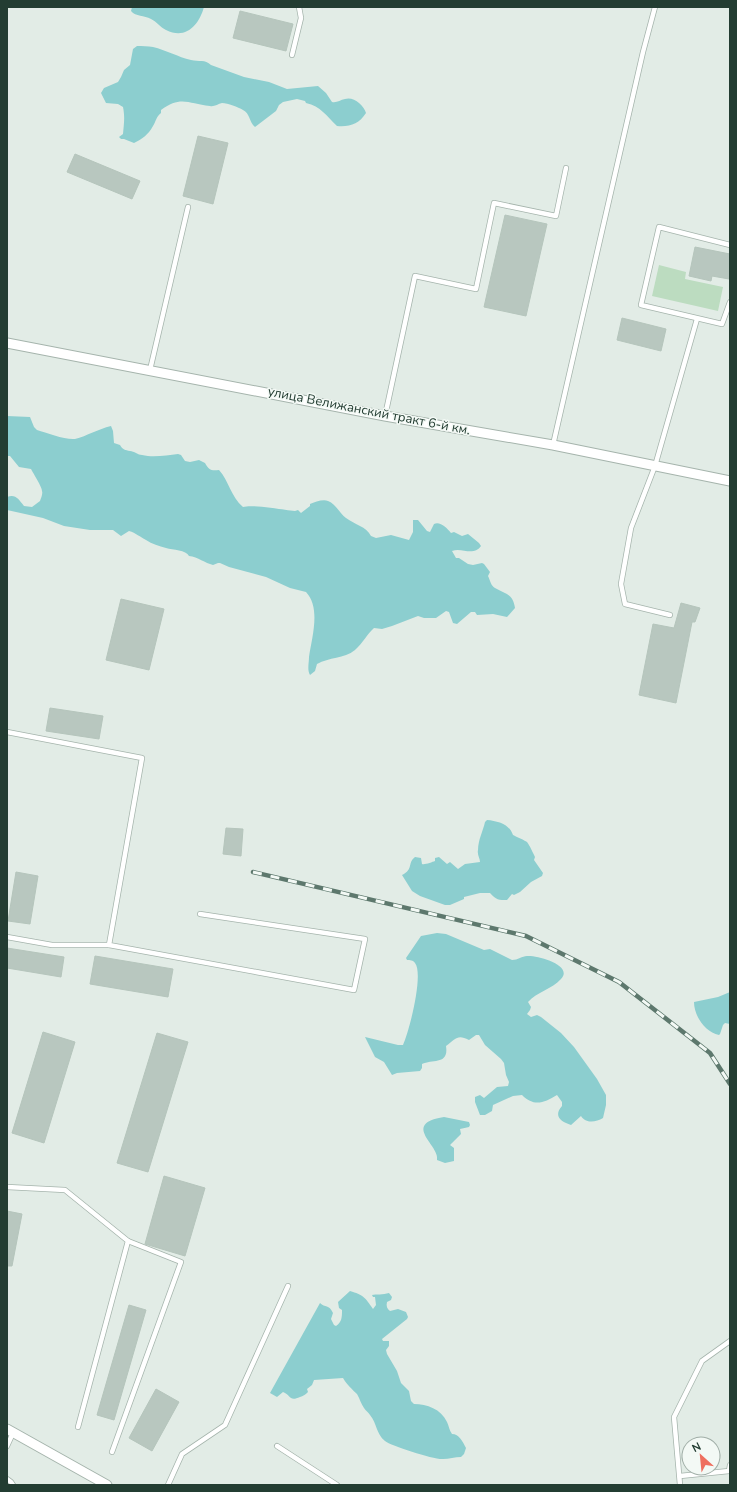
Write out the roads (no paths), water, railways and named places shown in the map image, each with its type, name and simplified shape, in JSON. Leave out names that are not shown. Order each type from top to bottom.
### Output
[{"type":"street","name":"улица Велижанский тракт 6-й км.","points":[[7,342],[385,416],[553,445],[730,481]]},
{"type":"street","points":[[10,1431],[107,1485]]},
{"type":"lane","points":[[292,55],[301,18],[299,7]]},
{"type":"lane","points":[[553,445],[641,60],[655,7]]},
{"type":"lane","points":[[385,416],[415,276],[476,289],[494,203],[556,216],[566,168]]},
{"type":"lane","points":[[150,370],[188,207]]},
{"type":"lane","points":[[730,245],[659,227],[640,305],[722,324],[730,302]]},
{"type":"lane","points":[[670,615],[625,604],[621,584],[631,528],[655,466],[697,319]]},
{"type":"lane","points":[[7,732],[142,758],[109,945]]},
{"type":"lane","points":[[7,937],[52,945],[109,945],[354,990],[365,939],[200,914]]},
{"type":"lane","points":[[7,1187],[65,1190],[128,1241],[180,1262],[112,1452]]},
{"type":"lane","points":[[78,1427],[128,1241]]},
{"type":"lane","points":[[168,1485],[182,1454],[225,1425],[288,1286]]},
{"type":"lane","points":[[680,1485],[674,1417],[702,1361],[730,1341]]},
{"type":"lane","points":[[7,1446],[10,1431]]},
{"type":"lane","points":[[277,1446],[337,1485]]},
{"type":"lane","points":[[680,1476],[728,1471],[730,1466]]},
{"type":"lane","points":[[7,1479],[12,1482],[13,1485]]},
{"type":"water","points":[[132,7],[204,7],[199,20],[191,29],[185,32],[173,33],[166,30],[151,19],[133,13],[131,11]]},
{"type":"water","points":[[137,46],[153,47],[186,59],[206,62],[244,77],[269,82],[287,89],[318,86],[326,93],[332,102],[337,102],[348,98],[355,100],[361,104],[366,113],[354,124],[337,126],[316,106],[297,99],[283,102],[279,105],[276,111],[255,127],[245,111],[233,105],[222,103],[212,106],[180,102],[168,105],[161,110],[161,113],[149,132],[134,143],[119,137],[123,134],[123,107],[118,104],[106,103],[101,93],[104,88],[118,82],[124,70],[130,65],[133,49]]},
{"type":"water","points":[[7,416],[30,417],[34,427],[37,430],[71,439],[79,438],[111,426],[114,443],[120,445],[124,450],[140,455],[151,456],[178,454],[181,455],[185,461],[190,462],[199,460],[205,463],[210,470],[219,470],[236,499],[243,507],[254,506],[295,511],[298,510],[301,513],[310,506],[310,504],[326,500],[331,502],[346,518],[376,538],[391,535],[409,540],[413,532],[413,520],[418,520],[427,531],[430,532],[434,524],[439,523],[451,533],[454,532],[462,536],[468,534],[479,543],[481,546],[474,551],[452,551],[456,558],[459,558],[468,564],[484,564],[490,572],[488,576],[492,586],[510,597],[515,608],[507,617],[493,614],[477,615],[475,612],[471,612],[457,624],[453,623],[449,612],[446,611],[436,618],[424,618],[418,616],[382,629],[374,628],[351,653],[317,664],[315,671],[310,675],[308,669],[314,614],[311,599],[306,592],[290,588],[266,577],[229,567],[220,563],[213,565],[210,564],[189,556],[182,551],[153,544],[129,531],[121,536],[113,530],[90,530],[64,526],[43,518],[7,510],[7,497],[13,496],[24,506],[32,507],[40,501],[42,489],[31,469],[19,467],[10,456],[7,456]]},
{"type":"water","points":[[487,820],[503,824],[509,828],[513,835],[527,842],[535,857],[534,860],[543,873],[542,876],[531,882],[520,892],[514,895],[512,894],[507,900],[498,899],[490,893],[480,893],[464,897],[464,899],[450,905],[445,905],[420,896],[412,891],[402,875],[406,873],[415,857],[421,858],[423,864],[435,861],[435,858],[439,857],[447,864],[450,862],[458,869],[465,864],[480,862],[478,853],[479,843],[485,822]]},
{"type":"water","points":[[437,933],[446,934],[484,950],[490,949],[512,960],[527,956],[538,957],[553,962],[563,969],[564,974],[561,979],[528,1002],[531,1007],[527,1014],[531,1017],[537,1015],[541,1017],[561,1033],[574,1047],[597,1079],[606,1095],[606,1105],[603,1118],[591,1122],[583,1119],[581,1116],[571,1125],[564,1122],[558,1116],[562,1102],[557,1095],[543,1102],[531,1101],[522,1095],[513,1096],[493,1105],[492,1111],[485,1115],[480,1115],[475,1102],[475,1097],[480,1095],[484,1098],[497,1087],[508,1086],[509,1082],[504,1063],[485,1045],[479,1035],[476,1035],[469,1040],[462,1037],[455,1039],[446,1046],[446,1052],[443,1059],[422,1064],[420,1071],[397,1073],[392,1075],[384,1062],[375,1057],[365,1037],[403,1045],[415,1003],[418,979],[415,963],[407,960],[406,958],[421,936]]},
{"type":"water","points":[[730,992],[730,1024],[725,1023],[723,1025],[719,1035],[709,1031],[701,1023],[694,1007],[694,1002],[718,997]]},
{"type":"water","points":[[444,1117],[469,1122],[470,1125],[469,1127],[460,1129],[461,1134],[450,1145],[454,1148],[454,1161],[445,1163],[437,1160],[437,1154],[424,1130],[425,1125],[431,1120]]},
{"type":"water","points":[[350,1291],[363,1297],[373,1309],[376,1305],[375,1297],[372,1295],[389,1293],[392,1297],[391,1300],[387,1302],[388,1309],[390,1311],[398,1309],[406,1312],[408,1317],[407,1319],[382,1339],[383,1341],[389,1341],[389,1346],[386,1350],[387,1354],[397,1371],[401,1383],[409,1391],[411,1401],[414,1404],[429,1406],[441,1414],[447,1422],[452,1434],[457,1435],[462,1441],[466,1448],[461,1457],[438,1459],[404,1449],[385,1441],[380,1435],[372,1418],[363,1406],[357,1394],[343,1378],[314,1380],[312,1385],[307,1389],[308,1392],[303,1396],[294,1399],[283,1392],[277,1397],[270,1393],[320,1303],[331,1310],[333,1313],[331,1319],[336,1326],[341,1321],[342,1315],[342,1310],[339,1308],[338,1302]]},
{"type":"railway","points":[[253,872],[526,936],[619,982],[710,1053],[730,1084]]}]
